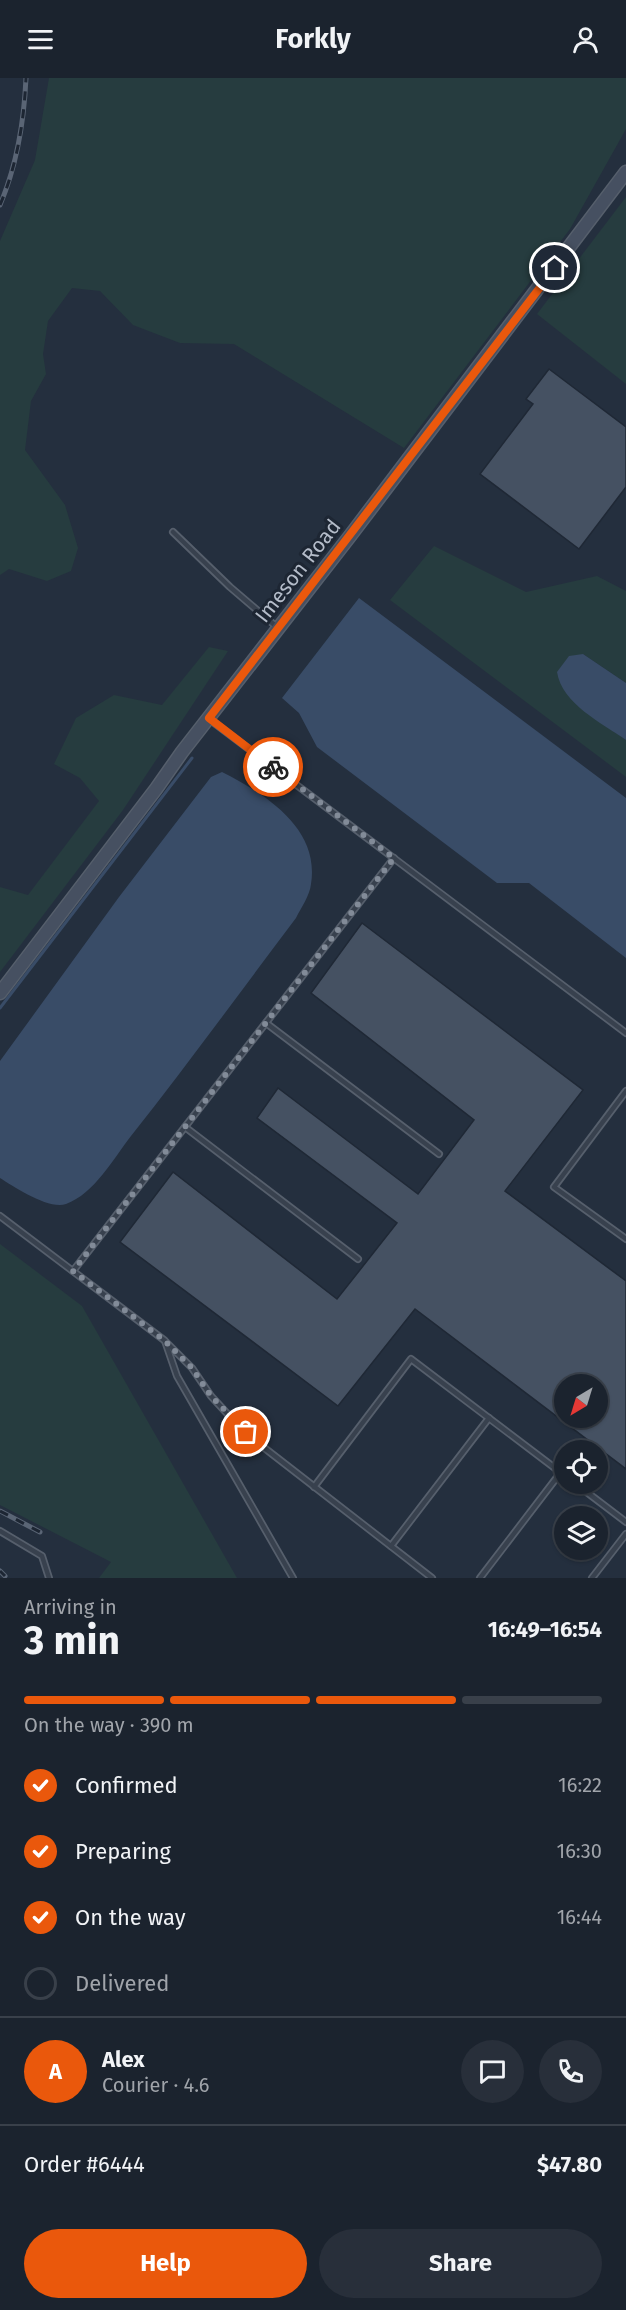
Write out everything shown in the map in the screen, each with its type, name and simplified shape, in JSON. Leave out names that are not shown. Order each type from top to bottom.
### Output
[{"type":"street","name":"Imeson Road","points":[[0,993],[562,259],[626,172]]},
{"type":"lane","points":[[172,531],[230,587],[278,628]]},
{"type":"lane","points":[[209,718],[626,1033]]},
{"type":"lane","points":[[73,1271],[394,858]]},
{"type":"lane","points":[[266,1023],[439,1154]]},
{"type":"lane","points":[[626,1091],[554,1187],[626,1239]]},
{"type":"lane","points":[[185,1126],[358,1259]]},
{"type":"lane","points":[[0,1216],[164,1340],[192,1368],[211,1396],[234,1422],[432,1578]]},
{"type":"lane","points":[[164,1340],[177,1376],[293,1578]]},
{"type":"lane","points":[[314,1486],[411,1359],[554,1468]]},
{"type":"lane","points":[[391,1546],[489,1418]]},
{"type":"lane","points":[[480,1578],[554,1484]]},
{"type":"lane","points":[[589,1494],[626,1522]]},
{"type":"lane","points":[[0,1531],[42,1556],[49,1578]]},
{"type":"lane","points":[[592,1578],[626,1534]]},
{"type":"green space","points":[[49,78],[626,78],[626,129],[570,229],[404,448],[234,344],[180,343],[133,325],[100,291],[72,288],[48,321],[43,354],[46,374],[31,401],[25,450],[65,505],[78,548],[71,571],[47,581],[9,569],[0,575],[0,241],[35,160]]},
{"type":"green space","points":[[626,197],[626,384],[537,314]]},
{"type":"green space","points":[[434,546],[526,592],[597,576],[626,591],[626,683],[583,654],[577,705],[626,740],[626,777],[390,600]]},
{"type":"green space","points":[[209,647],[228,651],[123,810],[0,972],[0,887],[28,895],[99,801],[80,778],[54,764],[76,718],[114,695],[162,705]]},
{"type":"green space","points":[[0,1244],[82,1306],[237,1578],[99,1578],[111,1562],[0,1505]]},
{"type":"water","points":[[359,598],[626,798],[626,958],[529,883],[497,883],[317,747],[299,713],[282,698]]},
{"type":"water","points":[[583,654],[626,683],[626,740],[584,712],[560,683],[557,672],[569,656]]},
{"type":"water","points":[[222,772],[271,802],[298,830],[307,846],[312,864],[311,884],[307,897],[296,918],[103,1175],[86,1192],[66,1204],[50,1204],[41,1201],[0,1178],[0,1061],[119,897],[211,777]]},
{"type":"building","points":[[549,369],[626,427],[626,487],[579,549],[480,474],[533,404],[526,399]]},
{"type":"building","points":[[362,923],[583,1090],[505,1191],[626,1281],[626,1469],[608,1455],[608,1440],[588,1440],[572,1428],[608,1428],[608,1374],[554,1374],[554,1414],[415,1309],[338,1406],[120,1242],[173,1172],[337,1299],[397,1223],[257,1118],[278,1088],[418,1194],[474,1120],[311,993]]},
{"type":"waterway","points":[[0,1008],[192,758]]},
{"type":"railway","points":[[0,205],[19,143],[26,78]]},
{"type":"railway","points":[[0,1511],[40,1532]]},
{"type":"railway","points":[[0,1571],[5,1576]]},
{"type":"way so far","points":[[246,1432],[234,1422],[211,1396],[192,1368],[164,1340],[73,1271],[394,858],[273,767]]},
{"type":"route","points":[[273,767],[209,718],[555,268]]}]
